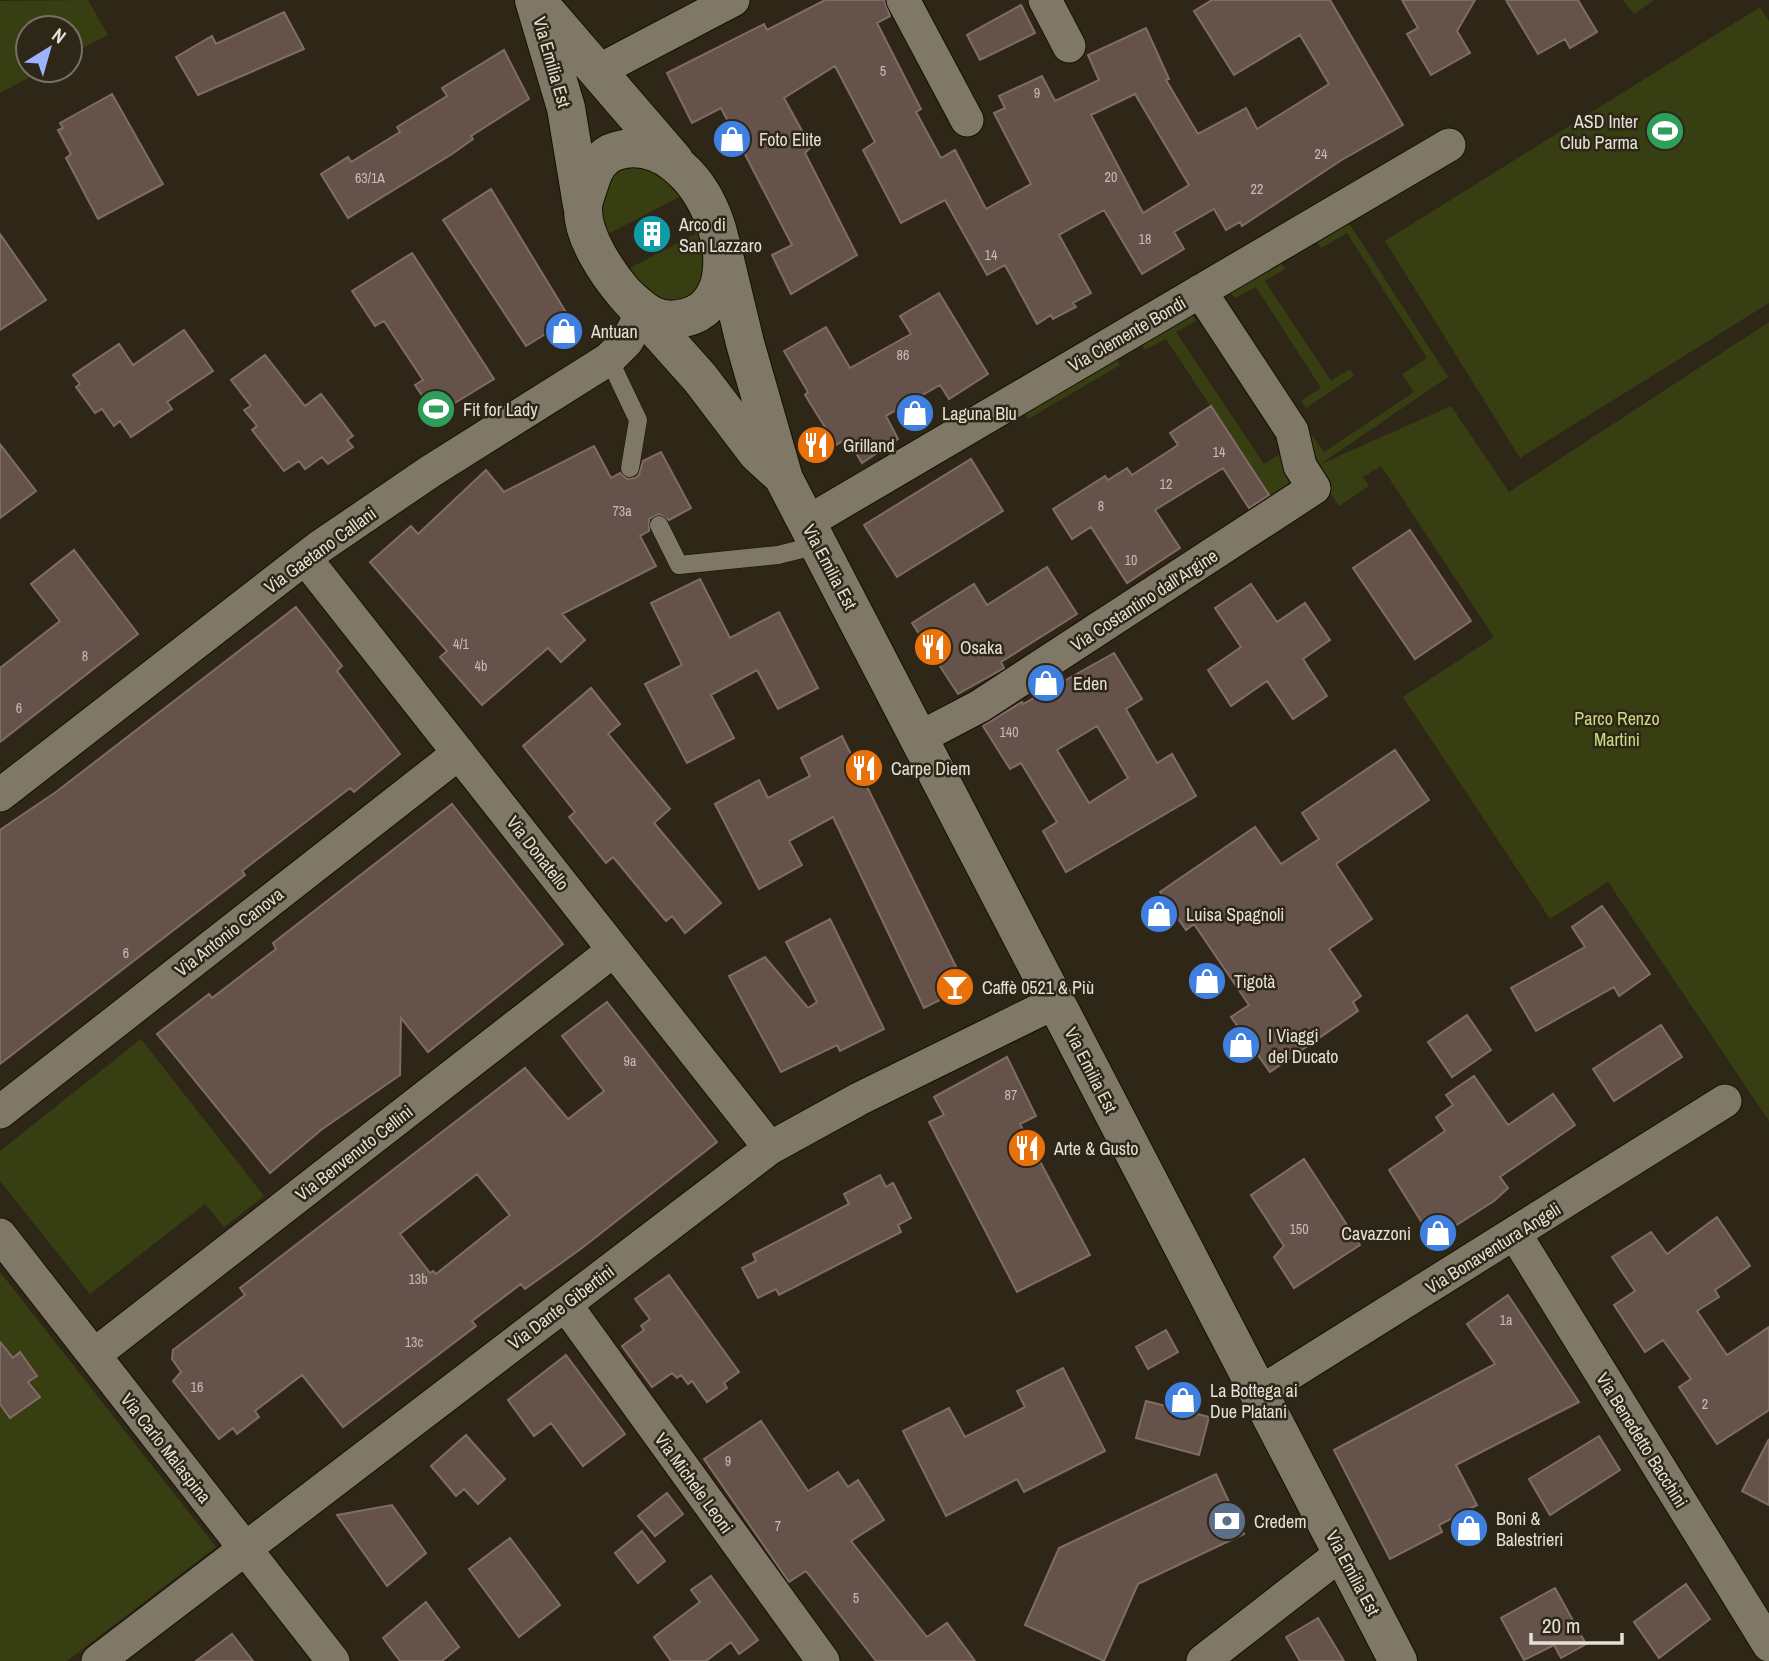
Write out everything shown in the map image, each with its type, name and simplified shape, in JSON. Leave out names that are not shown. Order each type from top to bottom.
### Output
[{"type":"main road","name":"Via Emilia Est","points":[[535,0],[704,198],[721,243],[745,343],[784,479],[1342,1553],[1389,1655]]},
{"type":"main road","name":"Via Emilia Est","points":[[535,0],[566,108],[583,208],[596,251],[633,303],[718,400],[757,453],[784,479]]},
{"type":"main road","points":[[583,208],[592,176],[599,163],[611,152],[626,148],[644,148],[675,161]]},
{"type":"main road","name":"Via Emilia Est","points":[[633,303],[649,316],[671,321],[696,316],[711,303],[719,286],[721,243]]},
{"type":"street","points":[[596,72],[733,0]]},
{"type":"street","points":[[903,0],[967,120]]},
{"type":"street","points":[[1045,0],[1069,46]]},
{"type":"street","name":"Via Clemente Bondi","points":[[812,534],[1200,291],[1448,145]]},
{"type":"street","name":"Via Costantino dall'Argine","points":[[919,738],[988,701],[1314,488],[1300,466],[1292,432],[1200,291]]},
{"type":"street","name":"Via Gaetano Callani","points":[[0,795],[305,558],[432,471],[609,359],[627,341],[633,303]]},
{"type":"street","name":"Via Donatello","points":[[305,558],[769,1148]]},
{"type":"street","name":"Via Antonio Canova","points":[[0,1112],[459,753]]},
{"type":"street","name":"Via Benvenuto Cellini","points":[[93,1355],[614,950]]},
{"type":"street","name":"Via Dante Gibertini","points":[[98,1661],[769,1148],[859,1099],[1056,1002]]},
{"type":"street","name":"Via Bonaventura Angeli","points":[[1259,1393],[1725,1101]]},
{"type":"street","name":"Via Benedetto Bacchini","points":[[1515,1234],[1769,1645]]},
{"type":"street","name":"Via Carlo Malaspina","points":[[0,1235],[333,1661]]},
{"type":"street","name":"Via Michele Leoni","points":[[565,1304],[823,1661]]},
{"type":"street","points":[[1203,1661],[1342,1553]]},
{"type":"lane","points":[[609,359],[638,420],[630,468]]},
{"type":"lane","points":[[659,526],[679,565],[778,555],[812,534]]},
{"type":"green space","points":[[88,0],[108,35],[84,48],[84,14],[14,14],[14,84],[17,84],[0,93],[0,1]]},
{"type":"green space","points":[[1623,0],[1654,0],[1634,14]]},
{"type":"green space","name":"ASD Inter Club Parma","points":[[1760,7],[1769,21],[1769,303],[1520,458],[1385,241]]},
{"type":"green space","points":[[642,162],[683,195],[604,236],[600,220],[604,174]]},
{"type":"green space","name":"Parco Renzo Martini","points":[[1349,223],[1448,377],[1319,465],[1451,406],[1509,492],[1769,322],[1769,1121],[1608,882],[1550,919],[1403,697],[1494,637],[1381,466],[1363,477],[1369,486],[1339,506],[1310,462],[1306,437],[1311,434],[1324,452],[1414,392],[1402,374],[1427,358],[1347,233],[1321,248],[1317,242]]},
{"type":"green space","points":[[701,231],[704,240],[703,290],[668,308],[622,272]]},
{"type":"green space","points":[[1281,263],[1285,269],[1265,281],[1331,381],[1350,369],[1354,376],[1306,408],[1301,401],[1321,388],[1256,287],[1235,298],[1231,293]]},
{"type":"green space","points":[[1192,315],[1196,321],[1176,332],[1264,464],[1283,452],[1292,481],[1270,496],[1166,339],[1145,350],[1142,345]]},
{"type":"green space","points":[[1117,360],[1120,365],[1028,419],[1025,414]]},
{"type":"green space","points":[[141,1039],[264,1196],[224,1227],[205,1204],[90,1294],[0,1181],[0,1151]]},
{"type":"green space","points":[[0,1272],[216,1547],[67,1661],[0,1661]]},
{"type":"building","points":[[825,0],[884,0],[890,16],[877,23],[921,109],[916,112],[941,158],[955,150],[986,209],[1031,184],[994,113],[1005,108],[999,96],[1042,76],[1055,101],[1099,80],[1088,55],[1146,28],[1169,79],[1166,80],[1198,134],[1246,108],[1257,129],[1329,84],[1300,35],[1234,75],[1194,11],[1212,0],[1330,0],[1403,125],[1340,161],[1242,226],[1240,222],[1226,230],[1214,209],[1174,232],[1184,249],[1142,274],[1104,210],[1059,235],[1091,293],[1073,303],[1076,307],[1053,319],[1051,315],[1037,324],[1005,265],[987,275],[945,200],[901,223],[863,150],[875,142],[835,66],[784,98],[811,147],[805,153],[857,255],[791,294],[772,255],[792,245],[721,108],[692,123],[667,73],[764,24],[767,30]],"holes":[[[1135,94],[1189,185],[1143,213],[1091,115]]]},
{"type":"building","points":[[1402,0],[1475,0],[1457,31],[1470,53],[1431,75],[1407,34],[1418,28]]},
{"type":"building","points":[[1506,0],[1578,0],[1597,32],[1570,48],[1565,39],[1538,54]]},
{"type":"building","points":[[1021,5],[1035,33],[980,60],[967,35]]},
{"type":"building","points":[[284,12],[304,49],[198,95],[176,57],[212,36],[216,44]]},
{"type":"building","points":[[504,50],[529,99],[471,136],[473,139],[452,154],[348,218],[321,174],[348,157],[351,162],[400,132],[397,127],[447,96],[442,88]]},
{"type":"building","points":[[112,94],[163,184],[98,219],[66,158],[71,154],[58,130],[63,128],[60,123]]},
{"type":"building","points":[[491,189],[570,319],[526,346],[443,220]]},
{"type":"building","points":[[0,234],[46,300],[0,330]]},
{"type":"building","points":[[412,253],[494,379],[435,415],[415,385],[423,380],[384,321],[375,326],[352,291]]},
{"type":"building","points":[[939,293],[988,374],[949,399],[940,385],[886,416],[898,439],[862,463],[847,438],[836,445],[805,395],[808,392],[784,351],[826,327],[850,368],[911,334],[900,316]]},
{"type":"building","points":[[184,330],[213,371],[167,402],[172,409],[131,437],[120,421],[114,426],[102,409],[95,413],[76,387],[80,384],[73,375],[119,344],[133,365]]},
{"type":"building","points":[[265,355],[305,406],[321,394],[353,436],[347,440],[353,447],[328,464],[322,457],[305,469],[299,461],[284,471],[252,430],[257,426],[244,410],[251,406],[231,380]]},
{"type":"building","points":[[1211,406],[1269,495],[1249,508],[1223,468],[1155,510],[1180,548],[1127,583],[1091,527],[1072,539],[1053,509],[1105,476],[1108,480],[1127,468],[1132,475],[1178,445],[1170,433]]},
{"type":"building","points":[[0,444],[36,491],[0,518]]},
{"type":"building","points":[[594,446],[611,478],[620,473],[627,479],[635,478],[639,475],[643,461],[661,452],[691,508],[669,520],[659,514],[649,519],[649,531],[640,536],[656,566],[562,614],[585,640],[561,662],[548,648],[482,705],[440,657],[447,651],[370,562],[411,526],[418,534],[486,470],[504,492]]},
{"type":"building","points":[[971,459],[1003,511],[897,577],[864,525]]},
{"type":"building","points":[[1410,530],[1471,621],[1415,659],[1353,568]]},
{"type":"building","points":[[74,550],[138,634],[0,742],[0,668],[60,621],[31,584]]},
{"type":"building","points":[[1047,567],[1077,614],[1001,662],[1004,668],[958,694],[912,623],[974,584],[987,605]]},
{"type":"building","points":[[700,579],[730,638],[779,612],[818,688],[778,709],[757,670],[711,695],[734,738],[687,763],[645,684],[682,665],[651,603]]},
{"type":"building","points":[[1251,584],[1277,622],[1305,603],[1330,640],[1303,659],[1327,696],[1293,719],[1267,681],[1231,706],[1208,670],[1241,647],[1215,608]]},
{"type":"building","points":[[296,607],[342,666],[337,671],[400,754],[354,792],[350,788],[242,871],[245,875],[0,1064],[0,830],[56,792]]},
{"type":"building","points":[[1114,653],[1142,699],[1126,709],[1157,763],[1172,754],[1196,796],[1066,872],[1043,831],[1057,822],[1021,763],[1010,769],[983,726],[1022,702],[1023,704]],"holes":[[[1097,726],[1128,778],[1089,803],[1057,750]]]},
{"type":"building","points":[[591,688],[620,724],[608,734],[670,809],[654,823],[721,903],[685,933],[672,916],[666,921],[613,857],[606,863],[569,817],[575,812],[523,746]]},
{"type":"building","points":[[842,736],[966,987],[924,1008],[833,817],[789,841],[802,865],[759,889],[715,804],[759,780],[768,798],[810,776],[801,758]]},
{"type":"building","points":[[1395,750],[1429,800],[1336,864],[1372,919],[1329,949],[1361,996],[1353,1002],[1358,1011],[1270,1072],[1231,1017],[1249,1005],[1194,924],[1186,930],[1160,892],[1255,827],[1281,864],[1319,839],[1302,813]]},
{"type":"building","points":[[452,804],[563,944],[428,1052],[401,1018],[400,1075],[321,1130],[270,1173],[157,1034],[209,994],[212,998],[276,949],[273,943]]},
{"type":"building","points":[[1602,906],[1650,974],[1619,996],[1614,987],[1536,1031],[1511,988],[1585,947],[1572,927]]},
{"type":"building","points":[[830,919],[884,1029],[840,1051],[837,1045],[781,1072],[729,976],[765,957],[808,1008],[817,1002],[786,942]]},
{"type":"building","points":[[607,1002],[717,1142],[582,1248],[525,1289],[521,1284],[472,1321],[476,1326],[343,1427],[302,1375],[255,1411],[259,1417],[237,1434],[233,1428],[219,1439],[173,1381],[181,1372],[172,1359],[173,1350],[245,1295],[240,1288],[525,1068],[568,1119],[604,1091],[562,1036]],"holes":[[[477,1174],[510,1215],[436,1274],[433,1271],[430,1273],[400,1234]]]},
{"type":"building","points":[[1467,1015],[1491,1050],[1452,1077],[1428,1042]]},
{"type":"building","points":[[1661,1025],[1682,1057],[1614,1101],[1593,1069]]},
{"type":"building","points":[[1007,1057],[1036,1116],[1020,1124],[1090,1255],[1017,1292],[929,1122],[944,1115],[934,1097]]},
{"type":"building","points":[[1474,1076],[1508,1125],[1553,1094],[1575,1125],[1500,1177],[1508,1188],[1494,1201],[1433,1240],[1389,1170],[1445,1131],[1436,1117],[1453,1105],[1446,1095]]},
{"type":"building","points":[[1304,1159],[1360,1245],[1294,1288],[1274,1257],[1284,1246],[1251,1195]]},
{"type":"building","points":[[880,1175],[886,1187],[893,1183],[911,1218],[898,1225],[901,1232],[779,1295],[776,1289],[758,1298],[742,1268],[756,1261],[753,1254],[849,1204],[844,1194]]},
{"type":"building","points":[[1717,1217],[1750,1266],[1715,1290],[1719,1297],[1697,1311],[1727,1355],[1769,1327],[1769,1410],[1717,1444],[1679,1387],[1691,1379],[1663,1340],[1645,1352],[1614,1305],[1635,1291],[1612,1257],[1651,1232],[1667,1254]]},
{"type":"building","points":[[669,1275],[739,1372],[724,1383],[727,1388],[707,1402],[692,1381],[688,1384],[681,1375],[677,1378],[672,1373],[652,1387],[622,1346],[644,1330],[641,1326],[650,1319],[635,1299]]},
{"type":"building","points":[[1508,1295],[1579,1402],[1456,1465],[1477,1505],[1439,1525],[1442,1532],[1390,1559],[1334,1450],[1495,1364],[1467,1324]]},
{"type":"building","points":[[1166,1330],[1178,1352],[1148,1369],[1136,1347]]},
{"type":"building","points":[[0,1342],[13,1358],[20,1352],[37,1376],[28,1382],[40,1397],[10,1418],[0,1404]]},
{"type":"building","points":[[566,1355],[625,1434],[583,1466],[551,1423],[534,1436],[508,1400]]},
{"type":"building","points":[[1063,1368],[1105,1451],[1024,1492],[1017,1479],[946,1516],[903,1431],[949,1408],[965,1437],[1025,1407],[1017,1391]]},
{"type":"building","points":[[1146,1401],[1209,1417],[1199,1455],[1136,1438]]},
{"type":"building","points":[[761,1421],[808,1491],[838,1472],[848,1487],[858,1480],[884,1520],[851,1541],[927,1637],[947,1623],[975,1661],[876,1661],[806,1571],[789,1582],[704,1459]]},
{"type":"building","points":[[466,1435],[505,1479],[478,1504],[464,1489],[456,1496],[431,1466]]},
{"type":"building","points":[[1599,1436],[1620,1470],[1550,1515],[1529,1479]]},
{"type":"building","points":[[1769,1439],[1769,1505],[1742,1491]]},
{"type":"building","points":[[1216,1474],[1244,1534],[1138,1584],[1104,1661],[1025,1625],[1059,1548]]},
{"type":"building","points":[[667,1493],[683,1514],[655,1536],[638,1516]]},
{"type":"building","points":[[392,1505],[426,1553],[387,1586],[337,1515]]},
{"type":"building","points":[[642,1531],[665,1561],[638,1583],[615,1553]]},
{"type":"building","points":[[510,1538],[560,1605],[519,1637],[469,1569]]},
{"type":"building","points":[[711,1576],[758,1640],[739,1654],[731,1642],[706,1661],[671,1661],[654,1637],[700,1602],[691,1590]]},
{"type":"building","points":[[1686,1584],[1710,1619],[1659,1658],[1634,1622]]},
{"type":"building","points":[[1555,1588],[1586,1644],[1561,1658],[1554,1645],[1524,1660],[1501,1618]]},
{"type":"building","points":[[426,1602],[459,1647],[442,1661],[400,1661],[383,1638]]},
{"type":"building","points":[[1318,1618],[1344,1661],[1300,1661],[1286,1637]]},
{"type":"building","points":[[232,1634],[253,1661],[196,1661]]},
{"type":"place","name":"ASD Inter Club Parma","points":[[1665,131]]},
{"type":"place","name":"Foto Elite","points":[[732,139]]},
{"type":"place","name":"Arco di San Lazzaro","points":[[652,234]]},
{"type":"place","name":"Antuan","points":[[564,331]]},
{"type":"place","name":"Fit for Lady","points":[[436,409]]},
{"type":"place","name":"Laguna Blu","points":[[915,413]]},
{"type":"place","name":"Grilland","points":[[816,445]]},
{"type":"place","name":"Osaka","points":[[933,647]]},
{"type":"place","name":"Eden","points":[[1046,683]]},
{"type":"place","name":"Carpe Diem","points":[[864,768]]},
{"type":"place","name":"Luisa Spagnoli","points":[[1159,914]]},
{"type":"place","name":"Tigotà","points":[[1207,981]]},
{"type":"place","name":"Caffè 0521 & Più","points":[[955,987]]},
{"type":"place","name":"I Viaggi del Ducato","points":[[1241,1045]]},
{"type":"place","name":"Arte & Gusto","points":[[1027,1148]]},
{"type":"place","name":"Cavazzoni","points":[[1438,1233]]},
{"type":"place","name":"La Bottega ai Due Platani","points":[[1183,1400]]},
{"type":"place","name":"Credem","points":[[1227,1521]]},
{"type":"place","name":"Boni & Balestrieri","points":[[1469,1528]]}]
